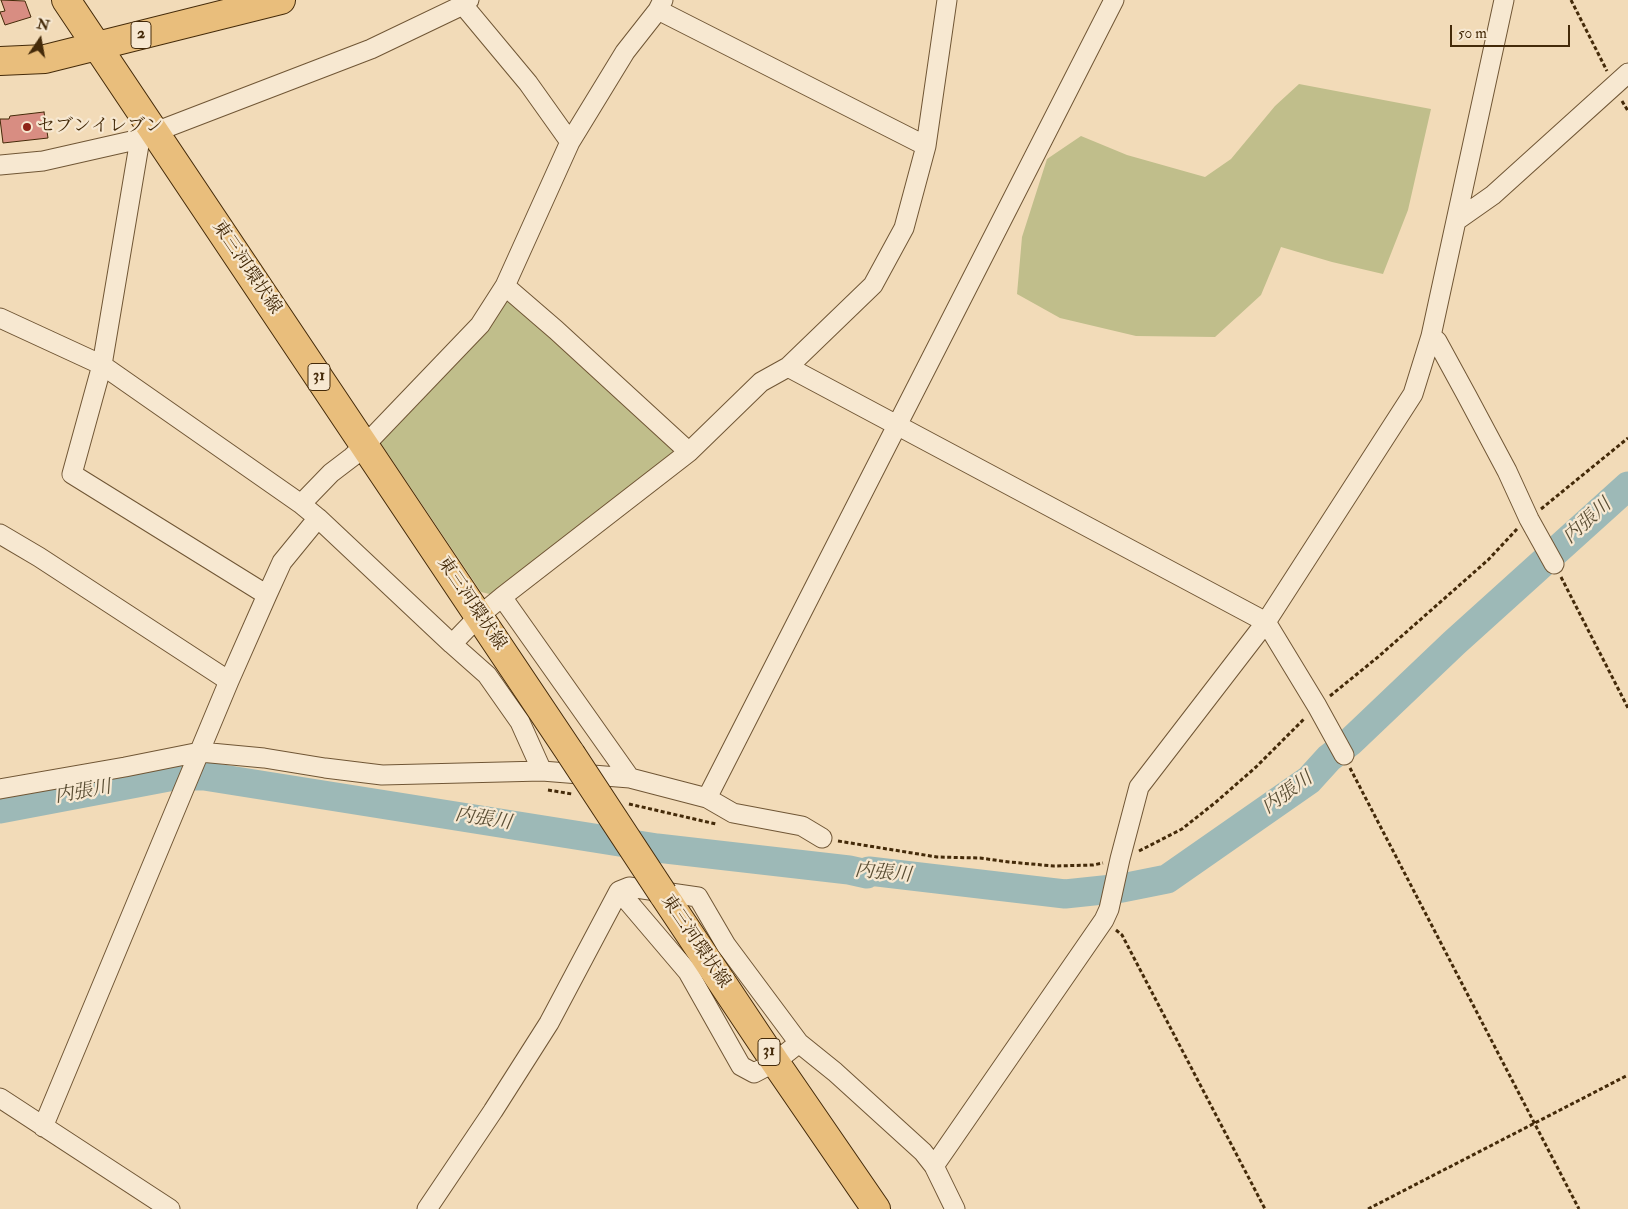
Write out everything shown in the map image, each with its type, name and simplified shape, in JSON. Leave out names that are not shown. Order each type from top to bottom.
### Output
[{"type":"main road","name":"東三河環状線","points":[[66,0],[98,46],[148,135],[365,445],[775,1062],[868,1206]]},
{"type":"main road","name":"2","points":[[0,61],[45,59],[268,2]]},
{"type":"street","points":[[452,644],[479,616],[502,597],[689,452],[761,382],[788,367],[873,285],[904,228],[926,146],[947,0]]},
{"type":"street","points":[[707,798],[1114,0]]},
{"type":"street","points":[[934,1166],[1106,915],[1139,788],[1266,622],[1413,394],[1431,336],[1504,0]]},
{"type":"street","points":[[0,165],[43,162],[148,135],[371,49],[466,3],[528,82],[570,142]]},
{"type":"street","points":[[301,504],[331,473],[365,445],[480,325],[505,286],[570,142],[626,52],[661,5],[926,146]]},
{"type":"street","points":[[1456,221],[1493,195],[1621,79]]},
{"type":"street","points":[[148,135],[102,365],[72,474],[267,595]]},
{"type":"street","points":[[505,286],[689,452]]},
{"type":"street","points":[[0,318],[102,365],[301,504],[318,518],[487,676],[520,722],[542,771]]},
{"type":"street","points":[[1431,336],[1438,341],[1554,564]]},
{"type":"street","points":[[788,367],[1266,622],[1344,755]]},
{"type":"street","points":[[43,1127],[267,595],[282,562],[318,518]]},
{"type":"street","points":[[0,534],[40,557],[229,682]]},
{"type":"street","points":[[502,597],[630,778]]},
{"type":"street","points":[[0,788],[200,752],[264,758],[382,775],[542,771],[630,778],[707,798],[733,813],[802,826],[822,838]]},
{"type":"street","points":[[427,1209],[494,1111],[549,1023],[619,891],[629,887],[698,898],[726,945],[799,1043],[835,1072],[923,1152],[934,1166],[955,1209]]},
{"type":"street","points":[[619,891],[688,972],[741,1066],[754,1073],[775,1062],[799,1043]]},
{"type":"street","points":[[0,1098],[170,1209]]},
{"type":"path","points":[[1571,0],[1621,79],[1628,111]]},
{"type":"path","points":[[822,838],[937,857],[980,858],[1054,866],[1094,865],[1120,859],[1152,846],[1182,829],[1216,802],[1256,767],[1317,706],[1378,657],[1475,572],[1514,531],[1628,438]]},
{"type":"path","points":[[1554,564],[1628,708]]},
{"type":"path","points":[[1344,755],[1579,1209]]},
{"type":"path","points":[[547,790],[601,799],[720,824]]},
{"type":"path","points":[[1106,915],[1122,935],[1265,1209]]},
{"type":"path","points":[[1368,1209],[1628,1075]]},
{"type":"shaded area","points":[[1299,84],[1431,109],[1408,210],[1383,274],[1281,247],[1261,295],[1215,337],[1136,336],[1060,318],[1017,294],[1022,237],[1047,159],[1081,136],[1127,155],[1205,177],[1231,159],[1275,106]]},
{"type":"shaded area","points":[[507,299],[677,450],[498,596],[481,592],[378,439]]},
{"type":"building","points":[[1,0],[25,1],[31,17],[5,25],[0,12],[5,11]]},
{"type":"building","points":[[44,112],[48,138],[3,143],[0,119]]},
{"type":"waterway","name":"内張川","points":[[0,809],[174,776],[204,776],[657,848],[849,870],[867,874],[869,871],[1065,894],[1122,888],[1167,879],[1309,780],[1329,758],[1350,742],[1454,643],[1628,486]]},
{"type":"place","name":"セブンイレブン","points":[[27,127]]}]
